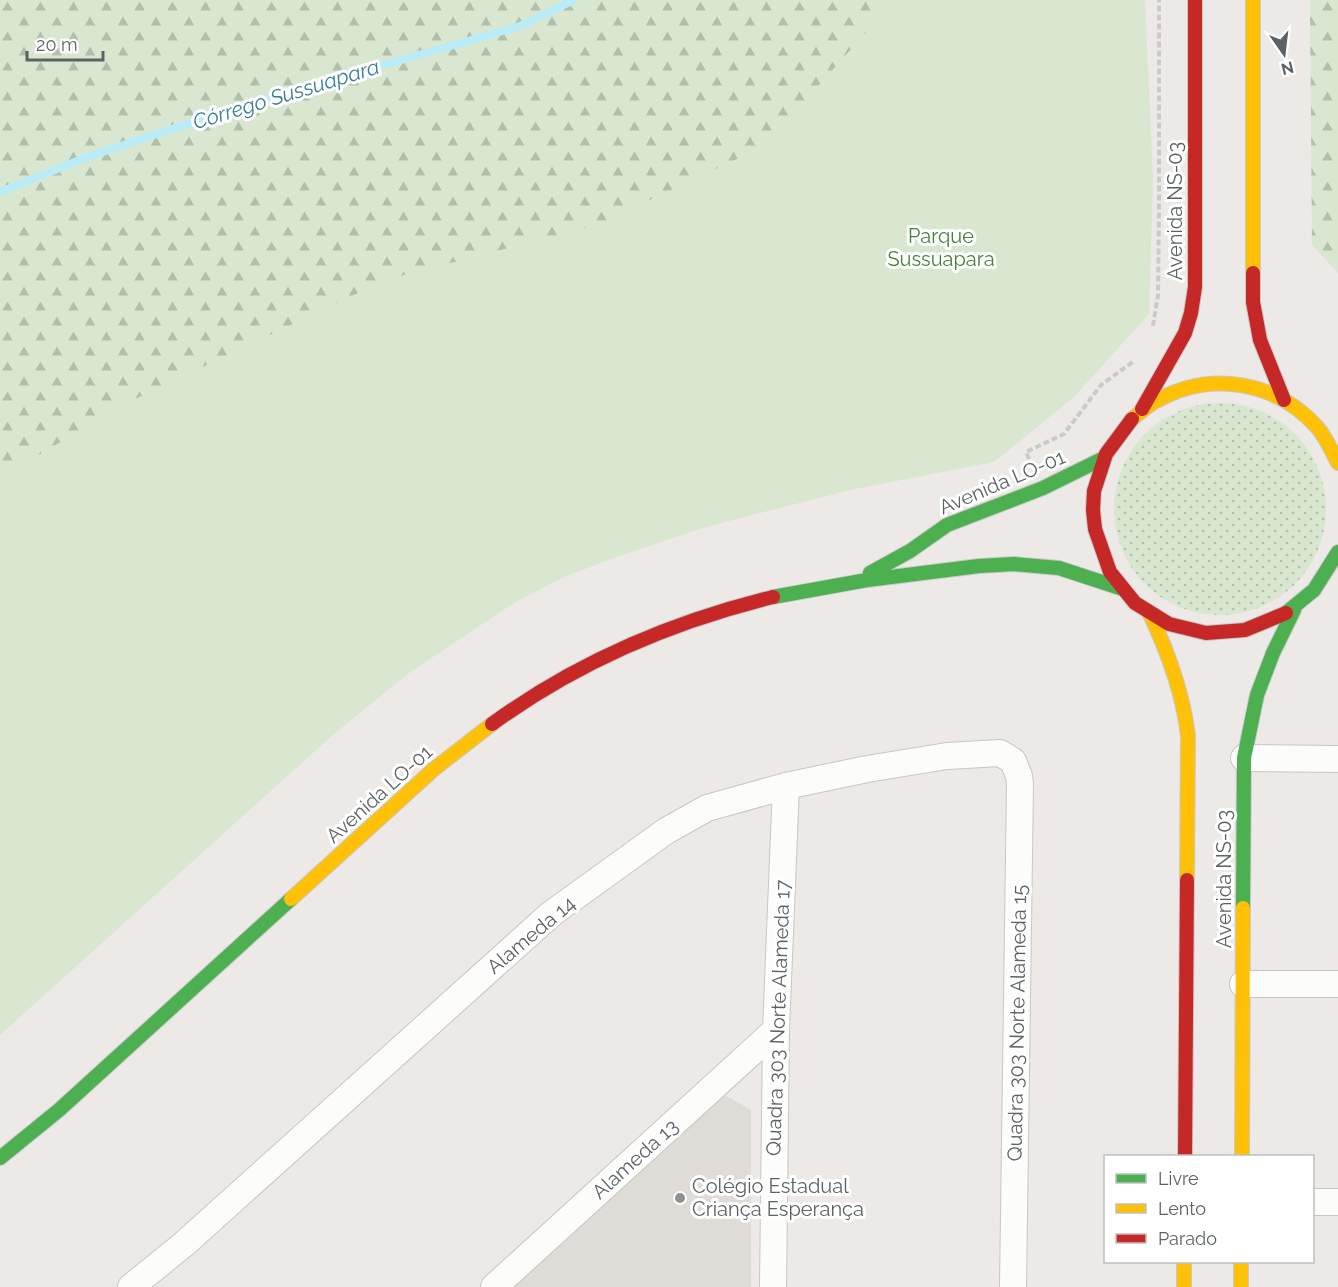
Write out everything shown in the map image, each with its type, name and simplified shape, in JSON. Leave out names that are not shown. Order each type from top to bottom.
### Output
[{"type":"street","name":"Avenida NS-03","points":[[1142,409],[1185,333],[1195,287],[1195,0]]},
{"type":"street","points":[[1253,0],[1253,302],[1260,340],[1284,400]]},
{"type":"street","name":"Avenida NS-03","points":[[1338,463],[1319,430],[1305,415],[1284,400],[1269,392],[1249,386],[1228,382],[1207,383],[1172,392],[1142,409],[1120,431],[1104,458],[1094,491],[1095,530],[1104,560],[1123,589],[1149,612],[1165,622],[1184,629],[1222,634],[1260,628],[1294,610],[1318,587],[1335,564],[1338,552]]},
{"type":"street","points":[[1319,430],[1338,440]]},
{"type":"street","name":"Avenida LO-01","points":[[855,581],[910,551],[947,525],[1043,488],[1104,458]]},
{"type":"street","name":"Avenida LO-01","points":[[0,1158],[59,1110],[418,783],[486,728],[527,699],[600,657],[688,620],[741,605],[855,581],[1001,565],[1031,564],[1077,573],[1123,589]]},
{"type":"street","name":"Avenida NS-03","points":[[1242,1155],[1244,758],[1260,685],[1294,610]]},
{"type":"street","name":"Avenida NS-03","points":[[1149,612],[1177,677],[1184,702],[1188,735],[1185,1155]]},
{"type":"street","name":"Alameda 14","points":[[131,1287],[184,1244],[551,914],[666,831],[706,808],[786,786],[867,769],[947,756],[1000,753],[1013,761]]},
{"type":"street","points":[[1244,758],[1338,759]]},
{"type":"street","name":"Quadra 303 Norte Alameda 15","points":[[1013,761],[1020,784],[1013,1287]]},
{"type":"street","name":"Quadra 303 Norte Alameda 17","points":[[773,1287],[776,1030],[786,786]]},
{"type":"street","points":[[1243,984],[1338,984]]},
{"type":"street","name":"Alameda 13","points":[[494,1287],[776,1030]]},
{"type":"street","points":[[1314,1202],[1338,1202]]},
{"type":"street","points":[[1184,1263],[1184,1287]]},
{"type":"street","points":[[1241,1263],[1241,1287]]},
{"type":"path","points":[[1151,333],[1158,295],[1160,0]]},
{"type":"path","points":[[1029,459],[1026,452],[1064,434],[1101,386],[1140,356]]},
{"type":"shaded area","name":"Colégio Estadual Criança Esperança","points":[[723,1094],[751,1110],[751,1287],[511,1287]]},
{"type":"green space","points":[[0,0],[898,0],[887,9],[765,146],[597,225],[386,280],[127,403],[0,478]]},
{"type":"green space","name":"Parque Sussuapara","points":[[898,0],[1145,0],[1153,181],[1149,314],[1074,397],[994,462],[850,490],[702,528],[564,577],[514,603],[409,673],[334,734],[0,1035],[0,478],[127,403],[386,280],[597,225],[765,146],[887,9]]},
{"type":"green space","points":[[1310,0],[1338,0],[1338,273],[1312,245]]},
{"type":"green space","points":[[1220,403],[1241,405],[1260,411],[1279,421],[1295,434],[1308,450],[1318,469],[1324,488],[1326,509],[1324,530],[1318,549],[1308,568],[1295,584],[1279,597],[1260,607],[1241,613],[1220,615],[1199,613],[1180,607],[1161,597],[1145,584],[1132,568],[1122,549],[1116,530],[1114,509],[1116,488],[1122,469],[1132,450],[1145,434],[1161,421],[1180,411],[1199,405]]},
{"type":"waterway","name":"Córrego Sussuapara","points":[[0,192],[87,157],[260,100],[520,26],[574,0]]},
{"type":"traffic: fast","points":[[870,573],[910,551],[947,525],[1043,488],[1104,458]]},
{"type":"traffic: fast","points":[[1286,613],[1314,590],[1338,552]]},
{"type":"traffic: fast","points":[[773,597],[867,580],[1014,564],[1059,568],[1123,589]]},
{"type":"traffic: fast","points":[[1243,908],[1244,758],[1257,695],[1273,653],[1294,610]]},
{"type":"traffic: fast","points":[[0,1158],[59,1110],[291,899]]},
{"type":"traffic: slow","points":[[1253,0],[1253,273]]},
{"type":"traffic: slow","points":[[1132,419],[1148,406],[1179,391],[1200,385],[1221,383],[1242,385],[1263,391],[1301,412],[1320,431],[1338,463]]},
{"type":"traffic: slow","points":[[1149,612],[1174,672],[1186,720],[1188,736],[1187,880]]},
{"type":"traffic: slow","points":[[291,899],[434,769],[492,724]]},
{"type":"traffic: slow","points":[[1242,1155],[1243,908]]},
{"type":"traffic: slow","points":[[1184,1263],[1184,1287]]},
{"type":"traffic: slow","points":[[1241,1263],[1241,1287]]},
{"type":"traffic: jam","points":[[1142,409],[1185,333],[1195,287],[1195,0]]},
{"type":"traffic: jam","points":[[1253,273],[1253,302],[1260,340],[1284,400]]},
{"type":"traffic: jam","points":[[1132,419],[1106,454],[1094,491],[1095,529],[1110,572],[1135,603],[1169,624],[1206,633],[1245,630],[1286,613]]},
{"type":"traffic: jam","points":[[492,724],[557,682],[626,647],[698,619],[773,597]]},
{"type":"traffic: jam","points":[[1185,1155],[1187,880]]},
{"type":"place","name":"Colégio Estadual Criança Esperança","points":[[680,1198]]}]
